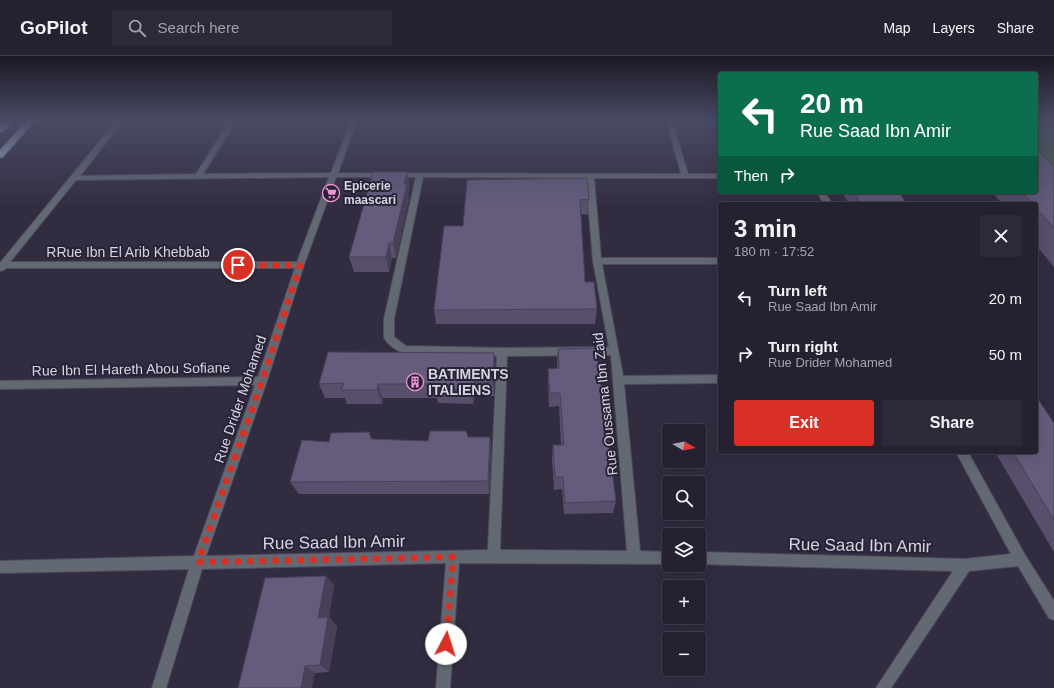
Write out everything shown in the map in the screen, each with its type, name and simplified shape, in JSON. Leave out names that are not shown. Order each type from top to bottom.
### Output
[{"type":"street","points":[[2,267],[97,149]]},
{"type":"street","points":[[198,177],[215,149]]},
{"type":"street","name":"Rue Drider Mohamed","points":[[159,688],[198,562],[262,381],[300,265],[343,149]]},
{"type":"street","points":[[677,149],[685,176]]},
{"type":"street","points":[[74,178],[334,175],[590,177],[718,176]]},
{"type":"street","points":[[420,176],[389,319],[389,338],[400,348],[406,350],[502,352],[615,351]]},
{"type":"street","name":"Rue Oussama Ibn Zaid","points":[[590,177],[597,261],[615,351],[619,380],[634,557]]},
{"type":"street","points":[[597,261],[718,261]]},
{"type":"street","name":"RRue Ibn El Arib Khebbab","points":[[2,267],[300,265]]},
{"type":"street","points":[[494,556],[502,352]]},
{"type":"street","points":[[619,380],[718,379]]},
{"type":"street","name":"Rue Ibn El Hareth Abou Sofiane","points":[[0,385],[262,381]]},
{"type":"street","points":[[963,454],[1021,559],[1054,613]]},
{"type":"street","name":"Rue Saad Ibn Amir","points":[[0,567],[494,556],[662,558]]},
{"type":"street","points":[[443,688],[453,557]]},
{"type":"street","name":"Rue Saad Ibn Amir","points":[[706,558],[965,565],[1021,559]]},
{"type":"street","points":[[882,688],[965,565]]},
{"type":"green space","points":[[1038,149],[1054,149],[1054,195],[1038,178]]},
{"type":"building","points":[[1038,150],[1054,166],[1054,228],[1038,210],[1038,202],[1031,202],[1024,194],[1038,194]]},
{"type":"building","points":[[373,172],[407,172],[404,184],[407,184],[393,243],[389,243],[386,257],[349,257]]},
{"type":"building","points":[[587,178],[589,200],[580,199],[585,282],[594,282],[597,309],[434,310],[444,226],[463,226],[467,180]]},
{"type":"building","points":[[855,194],[900,194],[906,202],[860,202]]},
{"type":"building","points":[[596,348],[616,501],[565,503],[563,477],[555,477],[553,445],[564,445],[560,393],[550,393],[548,369],[559,368],[558,349]]},
{"type":"building","points":[[328,352],[494,353],[493,382],[474,382],[472,390],[435,389],[434,384],[378,384],[377,390],[341,390],[344,383],[319,384]]},
{"type":"building","points":[[1038,399],[1054,423],[1054,520],[1014,454],[1038,454]]},
{"type":"building","points":[[430,431],[466,431],[468,437],[490,437],[488,481],[290,482],[302,440],[329,442],[331,433],[369,432],[371,439],[428,441]]},
{"type":"building","points":[[326,576],[318,618],[328,617],[320,665],[305,666],[301,688],[238,688],[265,578]]},
{"type":"place","name":"Epicerie maascari","points":[[331,193]]},
{"type":"place","name":"BATIMENTS ITALIENS","points":[[415,382]]},
{"type":"route","points":[[238,265],[300,265],[262,381],[198,562],[453,557],[446,644]]}]
